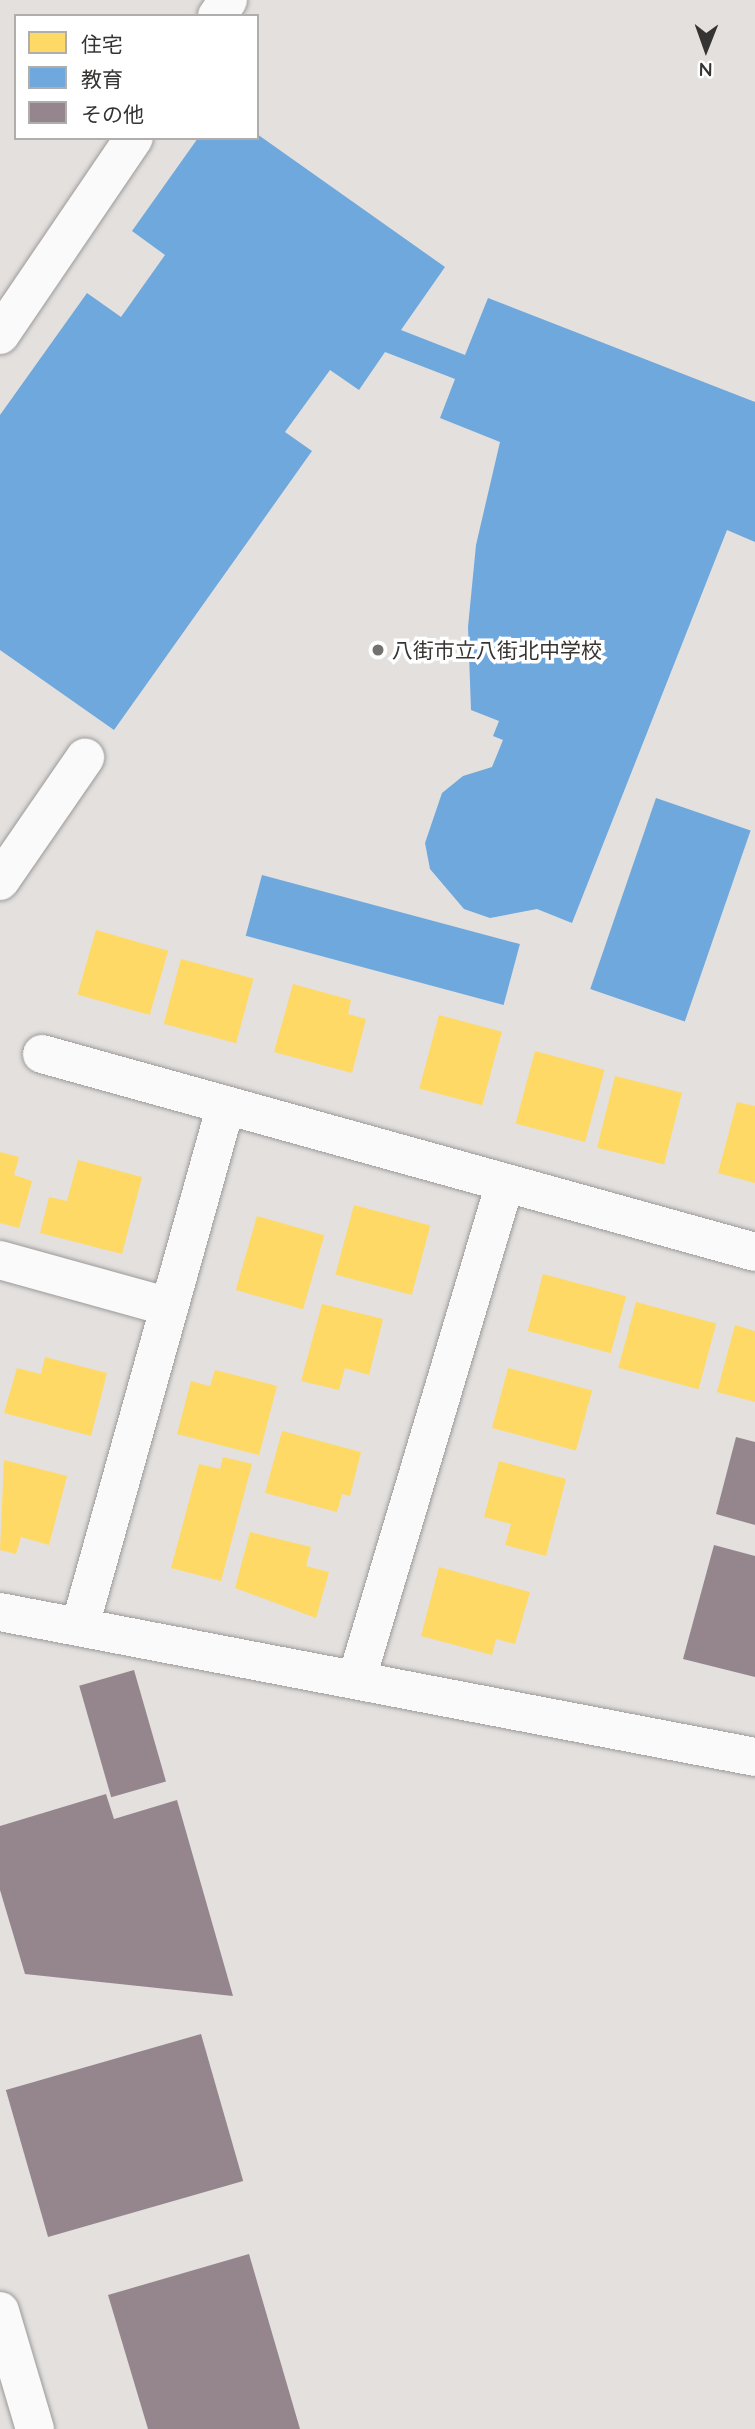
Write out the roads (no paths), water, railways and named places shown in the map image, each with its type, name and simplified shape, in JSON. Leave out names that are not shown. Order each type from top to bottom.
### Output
[{"type":"street","points":[[0,335],[133,140]]},
{"type":"street","points":[[0,881],[85,758]]},
{"type":"street","points":[[42,1054],[755,1252]]},
{"type":"street","points":[[80,1626],[226,1105]]},
{"type":"street","points":[[357,1678],[505,1183]]},
{"type":"street","points":[[0,1261],[169,1307]]},
{"type":"street","points":[[0,1612],[357,1678],[755,1757]]},
{"type":"street","points":[[0,2311],[35,2429]]},
{"type":"place","name":"八街市立八街北中学校","points":[[378,650]]}]
